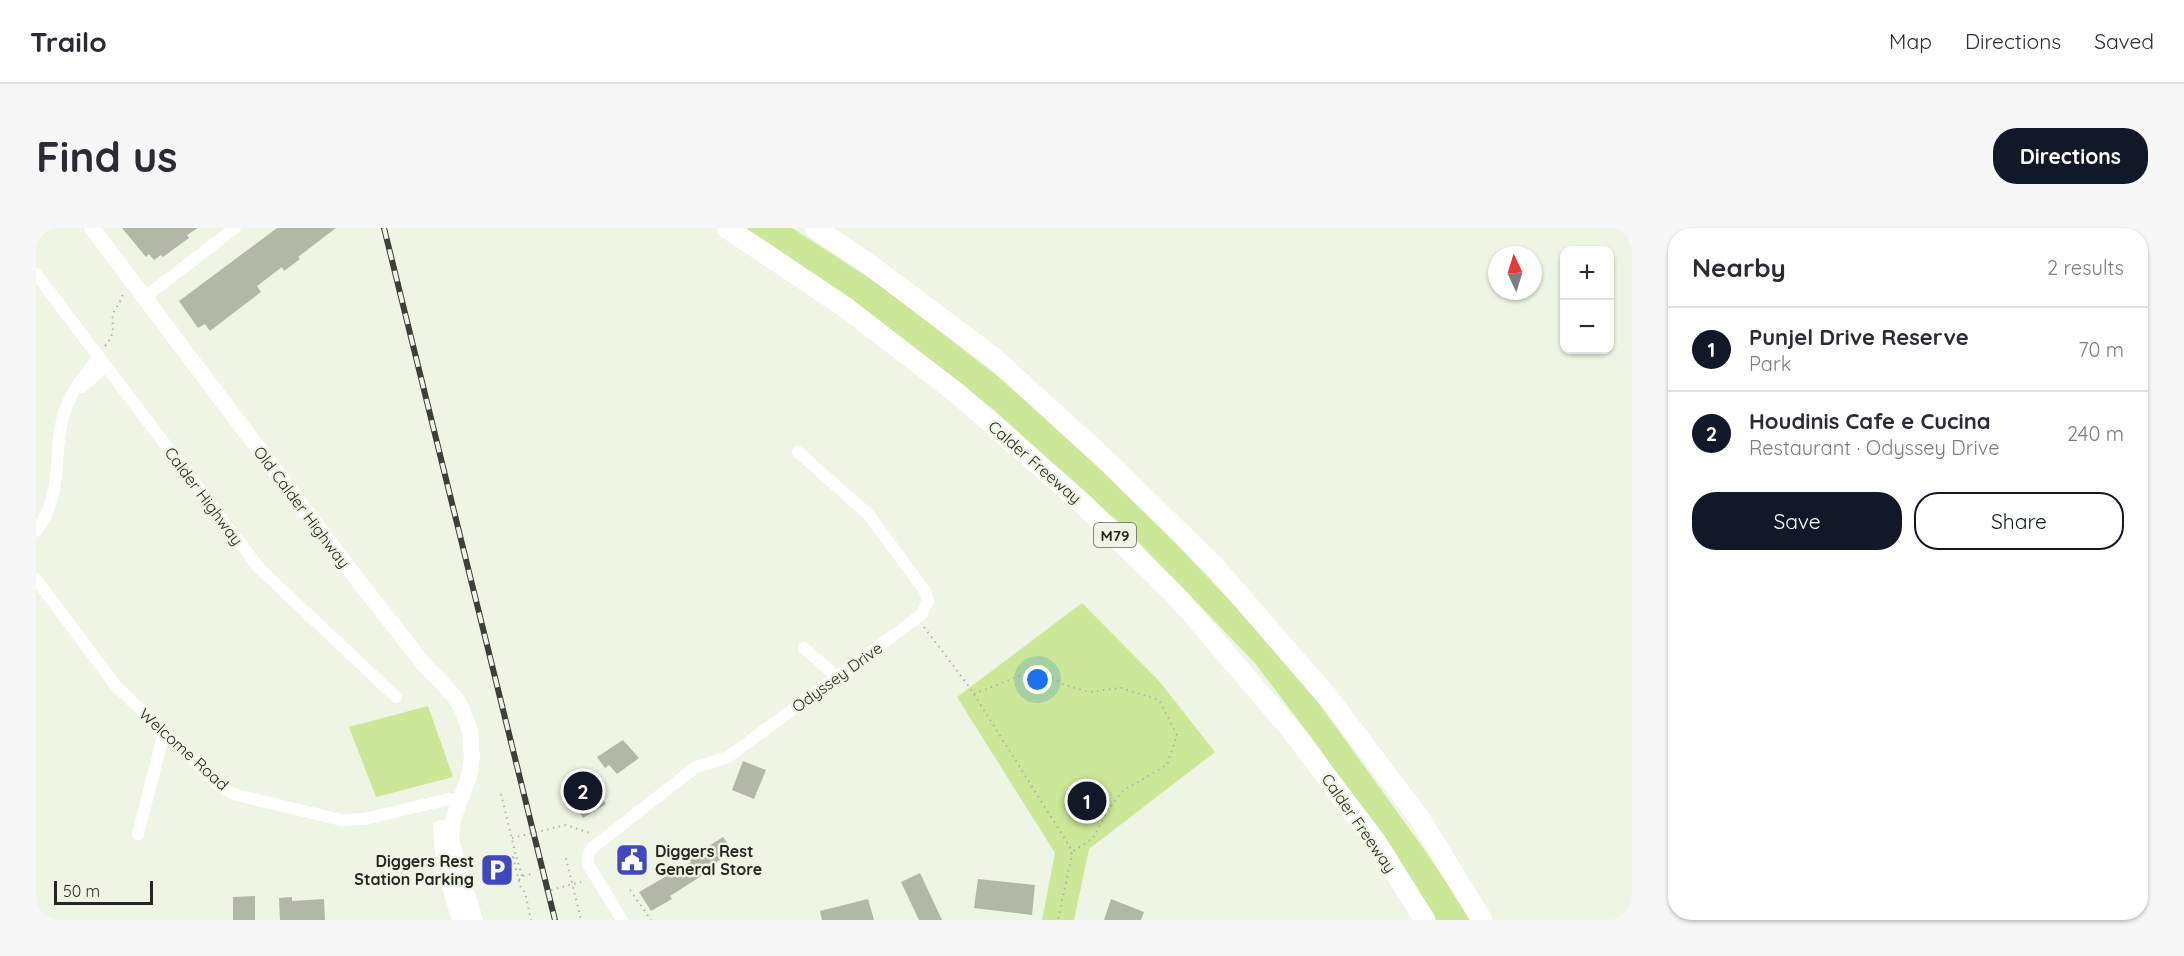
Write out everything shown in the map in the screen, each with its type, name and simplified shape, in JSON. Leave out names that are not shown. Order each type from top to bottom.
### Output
[{"type":"highway","name":"Calder Freeway","points":[[727,228],[845,307],[958,394],[1082,503],[1181,601],[1292,731],[1376,842],[1425,920]]},
{"type":"highway","name":"M79","points":[[815,228],[867,263],[995,359],[1108,462],[1214,566],[1334,705],[1420,819],[1482,920]]},
{"type":"street","name":"Old Calder Highway","points":[[92,228],[350,570],[422,662],[454,696],[462,709],[472,743],[471,768],[456,799]]},
{"type":"street","points":[[145,297],[235,228]]},
{"type":"street","name":"Calder Highway","points":[[36,274],[259,568],[396,697]]},
{"type":"street","points":[[36,531],[54,496],[62,422],[69,401],[99,358]]},
{"type":"street","points":[[798,452],[868,514],[925,591],[927,607],[917,618]]},
{"type":"street","name":"Welcome Road","points":[[38,585],[116,686],[221,787],[237,795],[341,820],[365,819],[456,799]]},
{"type":"street","name":"Odyssey Drive","points":[[593,872],[588,855],[592,848],[696,767],[728,757],[917,618]]},
{"type":"street","points":[[804,648],[838,678]]},
{"type":"street","points":[[422,662],[451,708],[462,739],[462,769],[458,782],[451,837],[475,920]]},
{"type":"street","points":[[138,834],[164,733]]},
{"type":"street","points":[[456,799],[442,822],[440,839],[444,867],[460,920]]},
{"type":"street","points":[[593,872],[622,920]]},
{"type":"street","points":[[593,872],[632,920]]},
{"type":"path","points":[[99,358],[103,347],[111,337],[116,309],[120,305],[125,290],[134,283]]},
{"type":"path","points":[[917,618],[974,694],[1072,852],[1058,920]]},
{"type":"path","points":[[974,694],[1029,672],[1047,673],[1062,684],[1089,692],[1121,688],[1159,700],[1177,735],[1167,765],[1124,790],[1109,808],[1093,838],[1072,852]]},
{"type":"path","points":[[501,794],[522,876]]},
{"type":"path","points":[[512,838],[566,825],[590,833]]},
{"type":"path","points":[[516,856],[513,857],[521,890],[525,892],[531,920]]},
{"type":"path","points":[[566,858],[581,920]]},
{"type":"path","points":[[519,880],[522,876],[531,874]]},
{"type":"path","points":[[550,890],[582,882]]},
{"type":"path","points":[[630,890],[651,920]]},
{"type":"green space","points":[[740,228],[792,228],[877,283],[1018,392],[1122,487],[1237,608],[1320,705],[1426,852],[1471,920],[1436,920],[1401,865],[1315,742],[1254,662],[1124,527],[993,409],[887,327]]},
{"type":"green space","points":[[1082,603],[1159,681],[1215,752],[1089,849],[1074,920],[1042,920],[1055,853],[957,697]]},
{"type":"green space","points":[[428,706],[453,777],[376,797],[349,727]]},
{"type":"building","points":[[122,228],[198,228],[187,235],[189,238],[163,257],[161,255],[154,260],[149,254],[146,257]]},
{"type":"building","points":[[277,228],[336,228],[298,257],[300,259],[284,271],[282,267],[257,286],[261,292],[210,331],[205,324],[198,328],[179,301]]},
{"type":"building","points":[[623,740],[639,758],[617,774],[609,765],[605,768],[597,757]]},
{"type":"building","points":[[743,761],[766,770],[754,799],[732,790]]},
{"type":"building","points":[[593,783],[606,804],[583,818],[570,797]]},
{"type":"building","points":[[723,837],[733,851],[712,865],[714,868],[670,896],[672,899],[651,911],[639,892],[691,862],[689,859]]},
{"type":"building","name":"Diggers Rest General Store","points":[[634,846],[647,862],[632,874],[617,858]]},
{"type":"building","points":[[920,873],[942,920],[919,920],[901,882]]},
{"type":"building","points":[[978,879],[1035,885],[1032,915],[974,908]]},
{"type":"building","points":[[255,896],[255,920],[233,920],[233,897]]},
{"type":"building","points":[[292,897],[292,901],[324,899],[325,920],[280,920],[279,898]]},
{"type":"building","points":[[868,899],[874,920],[822,920],[820,911]]},
{"type":"building","points":[[1111,899],[1144,912],[1141,920],[1104,920]]},
{"type":"railway","points":[[384,228],[555,920]]},
{"type":"place","name":"Houdinis Cafe e Cucina","points":[[583,791]]},
{"type":"place","name":"Punjel Drive Reserve","points":[[1087,801]]},
{"type":"place","name":"Diggers Rest General Store","points":[[632,860]]},
{"type":"place","name":"Diggers Rest Station Parking","points":[[497,870]]}]
